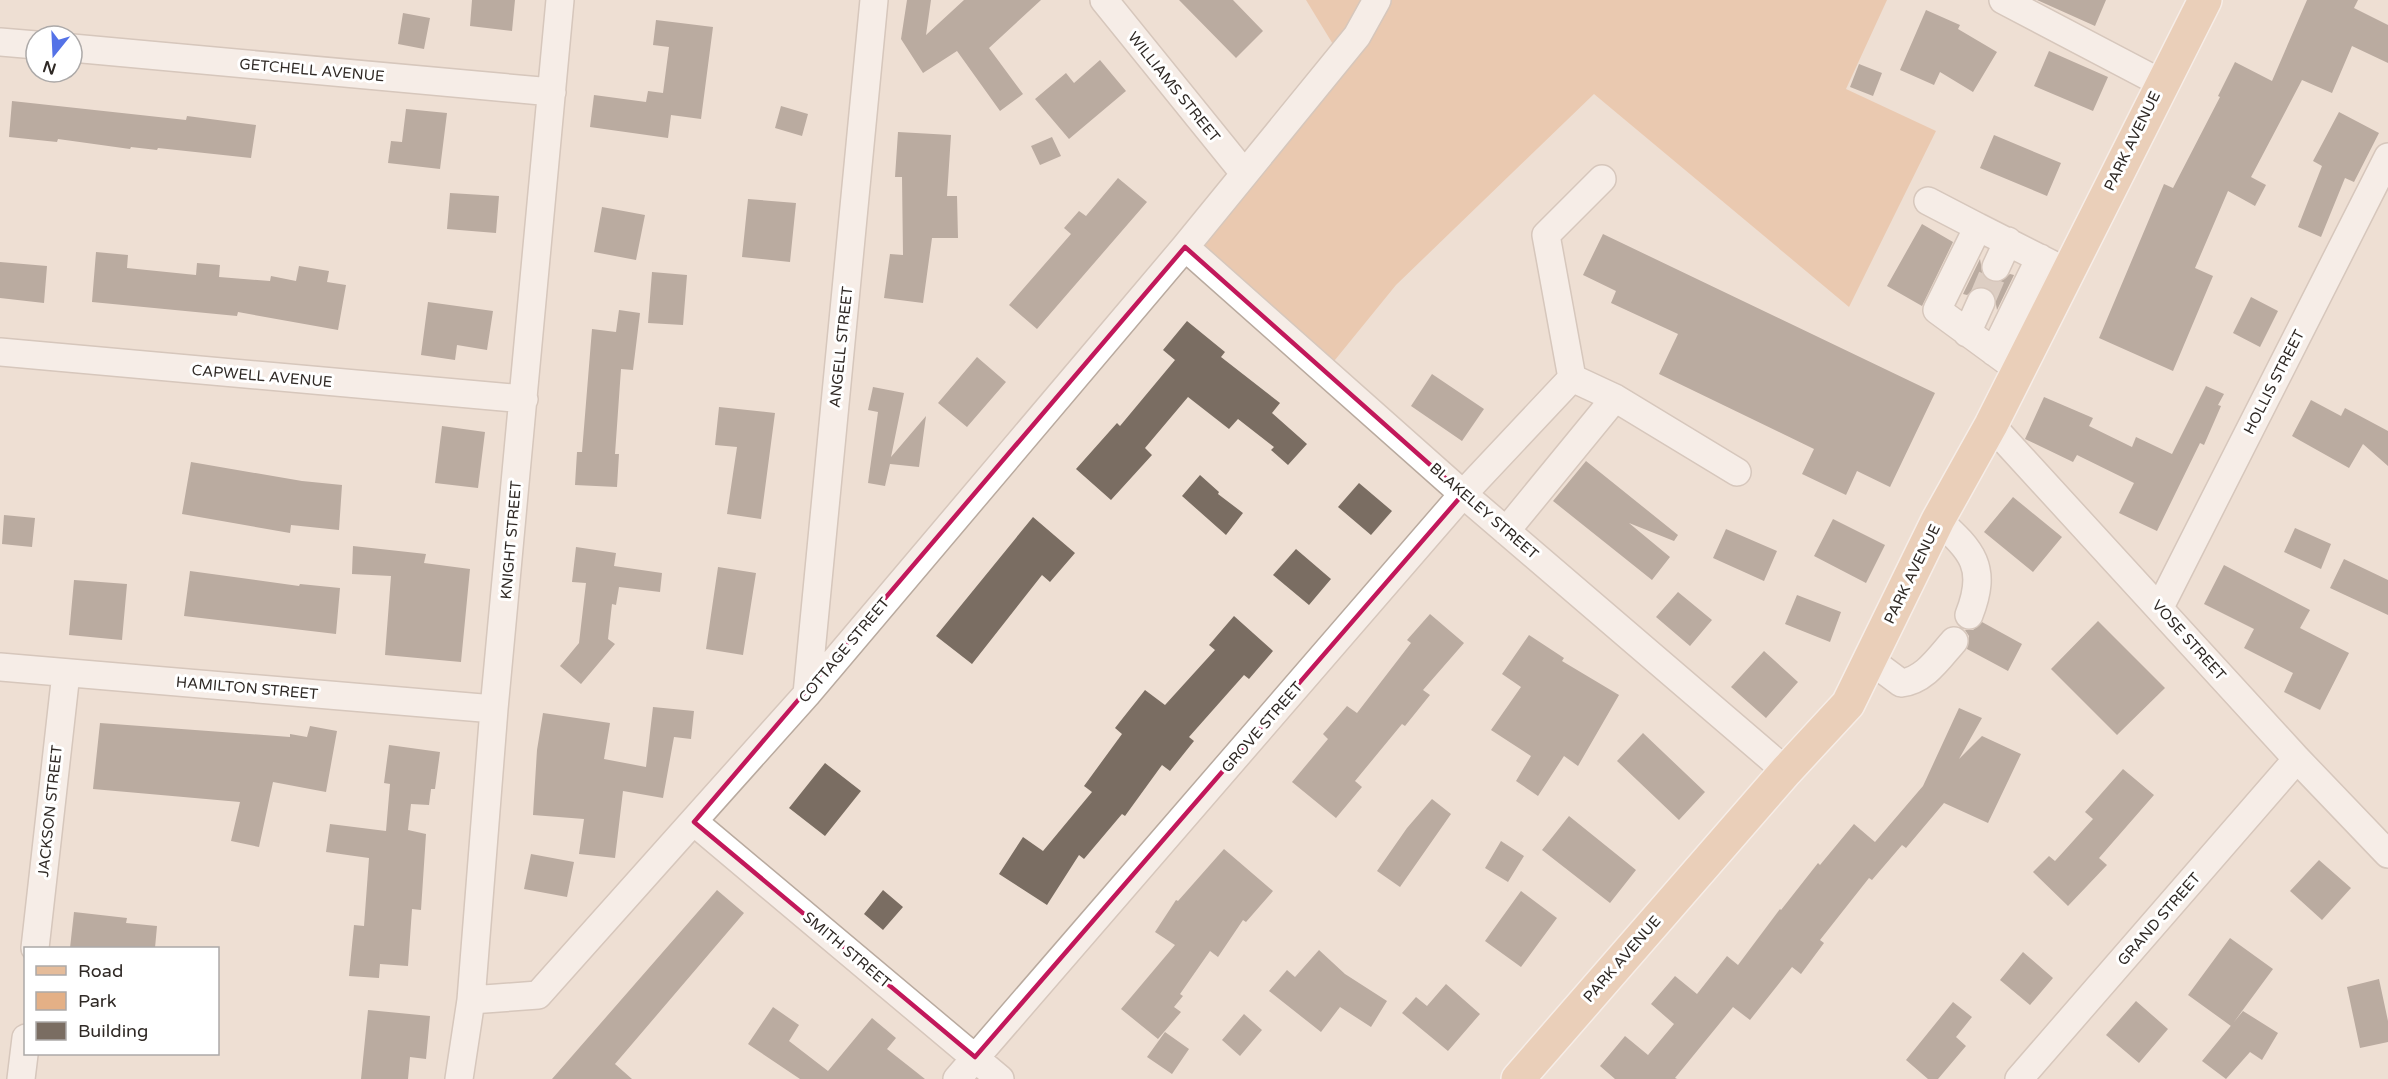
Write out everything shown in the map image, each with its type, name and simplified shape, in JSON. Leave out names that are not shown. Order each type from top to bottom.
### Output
[{"type":"main road","name":"PARK AVENUE","points":[[1518,1079],[1786,771],[1848,704],[1938,519],[1991,425],[2006,361],[2054,265],[2161,83],[2205,0]]},
{"type":"street","name":"KNIGHT STREET","points":[[459,1079],[471,1000],[494,709],[560,0]]},
{"type":"street","name":"ANGELL STREET","points":[[807,694],[874,0]]},
{"type":"street","name":"WILLIAMS STREET","points":[[1104,0],[1244,173]]},
{"type":"street","name":"COTTAGE STREET","points":[[471,1000],[538,995],[807,694],[1185,247],[1357,36],[1377,0]]},
{"type":"street","points":[[2004,0],[2161,83]]},
{"type":"street","points":[[0,42],[24,44]]},
{"type":"street","name":"GETCHELL AVENUE","points":[[84,49],[552,92]]},
{"type":"street","name":"HOLLIS STREET","points":[[2160,607],[2388,158]]},
{"type":"street","points":[[1602,179],[1546,235],[1572,378],[1615,398],[1737,472]]},
{"type":"street","points":[[1928,201],[2054,265]]},
{"type":"street","points":[[1978,227],[1937,310],[2006,361]]},
{"type":"street","points":[[1996,267],[2008,241]]},
{"type":"street","name":"BLAKELEY STREET","points":[[1185,247],[1463,494],[1786,771]]},
{"type":"street","points":[[1967,333],[1981,302]]},
{"type":"street","name":"CAPWELL AVENUE","points":[[0,352],[524,399]]},
{"type":"street","name":"GROVE STREET","points":[[957,1079],[1463,494],[1572,378]]},
{"type":"street","points":[[1506,531],[1615,398]]},
{"type":"street","name":"VOSE STREET","points":[[1991,425],[2297,759],[2388,854]]},
{"type":"street","points":[[1938,519],[1967,547],[1974,561],[1977,576],[1975,599],[1969,615]]},
{"type":"street","points":[[1870,660],[1900,683],[1910,682],[1935,663],[1954,641]]},
{"type":"street","name":"HAMILTON STREET","points":[[0,667],[494,709]]},
{"type":"street","name":"JACKSON STREET","points":[[35,947],[66,673]]},
{"type":"street","name":"GRAND STREET","points":[[2019,1079],[2297,759]]},
{"type":"street","name":"SMITH STREET","points":[[694,822],[1000,1079]]},
{"type":"street","points":[[21,1079],[24,1054]]},
{"type":"highlighted area","points":[[1185,247],[1463,494],[975,1057],[694,822]]},
{"type":"green space","points":[[1306,0],[1887,0],[1846,89],[1936,131],[1849,307],[1594,94],[1396,285],[1326,371],[1199,252],[1345,64]]},
{"type":"building","points":[[472,0],[515,0],[512,31],[470,26]]},
{"type":"building","points":[[907,0],[931,0],[926,35],[964,0],[1041,0],[989,48],[1023,94],[1000,111],[957,51],[923,73],[901,39]]},
{"type":"building","points":[[1179,0],[1233,0],[1263,31],[1236,58]]},
{"type":"building","points":[[2037,0],[2106,0],[2095,26]]},
{"type":"building","points":[[2307,0],[2358,0],[2354,8],[2388,25],[2388,63],[2352,46],[2332,93],[2302,80],[2251,177],[2266,185],[2255,206],[2228,191],[2195,268],[2213,276],[2173,371],[2099,338],[2164,184],[2173,188],[2220,97],[2218,96],[2235,62],[2272,81]]},
{"type":"building","points":[[1926,10],[1960,25],[1958,29],[1997,52],[1973,92],[1940,72],[1934,85],[1900,70]]},
{"type":"building","points":[[403,13],[430,18],[424,49],[398,44]]},
{"type":"building","points":[[656,20],[713,27],[701,119],[671,115],[668,138],[590,127],[594,95],[646,102],[648,91],[663,93],[669,47],[653,45]]},
{"type":"building","points":[[2049,51],[2108,77],[2093,111],[2034,86]]},
{"type":"building","points":[[1100,60],[1126,91],[1069,139],[1035,99],[1066,73],[1074,83]]},
{"type":"building","points":[[1859,64],[1882,73],[1873,96],[1850,87]]},
{"type":"building","points":[[12,101],[186,120],[187,116],[256,125],[251,158],[158,148],[157,150],[131,147],[130,149],[58,139],[57,142],[9,137]]},
{"type":"building","points":[[781,106],[808,114],[802,136],[775,128]]},
{"type":"building","points":[[406,109],[447,113],[440,169],[388,163],[391,141],[402,142]]},
{"type":"building","points":[[2339,112],[2379,133],[2354,182],[2345,178],[2321,237],[2298,227],[2322,166],[2313,161]]},
{"type":"building","points":[[898,132],[951,135],[947,196],[957,196],[958,238],[932,238],[923,303],[884,298],[890,254],[903,255],[902,177],[895,177]]},
{"type":"building","points":[[1994,135],[2061,163],[2047,196],[1980,168]]},
{"type":"building","points":[[1052,137],[1061,156],[1040,165],[1031,146]]},
{"type":"building","points":[[1118,178],[1147,202],[1037,329],[1009,305],[1071,234],[1064,228],[1079,211],[1086,216]]},
{"type":"building","points":[[450,193],[499,196],[496,233],[447,229]]},
{"type":"building","points":[[748,199],[796,203],[790,262],[742,257]]},
{"type":"building","points":[[602,207],[645,215],[636,260],[594,252]]},
{"type":"building","points":[[1922,224],[1953,242],[1922,306],[1887,286]]},
{"type":"building","points":[[1603,234],[1935,393],[1890,487],[1857,471],[1846,495],[1802,474],[1814,449],[1659,374],[1678,334],[1611,303],[1616,291],[1583,275]]},
{"type":"building","points":[[96,252],[128,255],[127,268],[196,275],[197,263],[220,265],[219,277],[270,281],[271,276],[296,281],[299,266],[329,271],[327,282],[346,285],[338,330],[238,312],[237,316],[92,302]]},
{"type":"building","points":[[1980,259],[1983,276],[1990,281],[1998,283],[2010,274],[2014,275],[1997,310],[1994,293],[1988,288],[1979,286],[1967,295],[1963,294]]},
{"type":"building","points":[[0,262],[47,266],[44,303],[0,298]]},
{"type":"building","points":[[652,272],[687,275],[683,325],[648,323]]},
{"type":"building","points":[[2251,297],[2278,311],[2260,347],[2233,333]]},
{"type":"building","points":[[428,302],[493,311],[487,350],[457,345],[455,360],[421,355]]},
{"type":"building","points":[[619,310],[640,313],[633,370],[621,369],[615,454],[619,454],[617,487],[575,485],[577,452],[582,452],[592,329],[616,332]]},
{"type":"building","points":[[1187,321],[1225,352],[1221,357],[1280,403],[1272,413],[1307,444],[1288,465],[1271,450],[1274,447],[1238,419],[1229,429],[1188,397],[1145,448],[1152,455],[1111,500],[1076,469],[1117,423],[1120,426],[1175,360],[1163,350]]},
{"type":"building","points":[[977,357],[1006,382],[967,427],[938,403]]},
{"type":"building","points":[[1432,374],[1484,409],[1462,441],[1411,406]]},
{"type":"building","points":[[2206,386],[2224,394],[2218,405],[2221,406],[2204,445],[2200,443],[2157,531],[2119,513],[2134,483],[2077,455],[2073,462],[2025,439],[2044,397],[2093,418],[2089,426],[2132,447],[2136,437],[2172,454]]},
{"type":"building","points":[[873,387],[904,393],[891,457],[926,416],[919,467],[890,464],[885,486],[868,483],[878,412],[868,410]]},
{"type":"building","points":[[2311,400],[2341,416],[2345,408],[2388,431],[2388,466],[2363,444],[2349,468],[2292,436]]},
{"type":"building","points":[[719,407],[775,413],[761,519],[727,514],[737,447],[715,445]]},
{"type":"building","points":[[442,426],[485,432],[478,488],[435,483]]},
{"type":"building","points":[[1586,461],[1678,535],[1674,541],[1629,523],[1670,557],[1652,580],[1553,501]]},
{"type":"building","points":[[191,462],[302,481],[342,485],[339,530],[291,525],[290,533],[182,514]]},
{"type":"building","points":[[1200,475],[1219,492],[1218,494],[1243,513],[1226,535],[1182,496]]},
{"type":"building","points":[[1359,483],[1392,511],[1371,535],[1338,507]]},
{"type":"building","points":[[2013,497],[2062,537],[2033,572],[1984,532]]},
{"type":"building","points":[[4,515],[35,518],[32,547],[2,544]]},
{"type":"building","points":[[1033,517],[1075,553],[1050,582],[1042,575],[972,664],[936,636]]},
{"type":"building","points":[[1833,519],[1885,545],[1866,583],[1814,556]]},
{"type":"building","points":[[2295,528],[2331,544],[2321,569],[2284,552]]},
{"type":"building","points":[[1726,529],[1777,551],[1764,581],[1713,558]]},
{"type":"building","points":[[353,546],[426,554],[424,563],[470,569],[461,662],[385,655],[391,576],[352,574]]},
{"type":"building","points":[[576,547],[616,553],[614,566],[662,573],[660,592],[619,587],[616,605],[612,604],[608,639],[615,644],[581,684],[560,666],[579,643],[586,583],[572,582]]},
{"type":"building","points":[[1296,549],[1331,579],[1309,605],[1273,575]]},
{"type":"building","points":[[2344,559],[2388,580],[2388,615],[2330,588]]},
{"type":"building","points":[[2224,565],[2310,610],[2300,628],[2349,653],[2320,710],[2284,692],[2293,673],[2244,648],[2254,629],[2204,604]]},
{"type":"building","points":[[718,567],[756,573],[743,655],[706,649]]},
{"type":"building","points":[[190,571],[299,586],[300,584],[340,588],[336,634],[184,616]]},
{"type":"building","points":[[74,580],[127,584],[122,640],[69,635]]},
{"type":"building","points":[[1678,592],[1712,620],[1690,646],[1656,617]]},
{"type":"building","points":[[1797,595],[1841,612],[1830,642],[1785,624]]},
{"type":"building","points":[[1430,614],[1464,643],[1423,690],[1430,695],[1405,726],[1402,724],[1355,781],[1362,787],[1336,818],[1292,782],[1328,739],[1323,734],[1347,706],[1357,713],[1411,643],[1407,640]]},
{"type":"building","points":[[1234,616],[1273,651],[1249,679],[1244,675],[1189,737],[1194,741],[1170,771],[1162,765],[1125,816],[1122,814],[1084,859],[1079,855],[1047,905],[999,874],[1023,837],[1043,851],[1092,792],[1084,786],[1122,734],[1115,728],[1145,690],[1165,705],[1215,650],[1209,645]]},
{"type":"building","points":[[2098,621],[2165,688],[2117,735],[2051,669]]},
{"type":"building","points":[[1982,622],[2022,644],[2008,671],[1967,649],[1969,636],[1965,630],[1973,630]]},
{"type":"building","points":[[1529,635],[1564,658],[1562,661],[1619,695],[1578,766],[1564,756],[1538,796],[1516,781],[1531,756],[1491,730],[1521,687],[1502,674]]},
{"type":"building","points":[[1764,651],[1798,682],[1766,718],[1731,687]]},
{"type":"building","points":[[653,707],[694,711],[691,739],[674,737],[663,798],[623,791],[615,858],[579,854],[584,819],[533,815],[537,750],[543,713],[610,723],[604,759],[646,767]]},
{"type":"building","points":[[1959,708],[1982,718],[1959,759],[1982,736],[2021,754],[1988,823],[1944,803],[1906,848],[1902,845],[1872,880],[1869,878],[1820,940],[1824,943],[1801,974],[1792,967],[1750,1020],[1733,1007],[1675,1078],[1677,1079],[1615,1079],[1600,1066],[1625,1036],[1648,1055],[1674,1024],[1651,1004],[1675,976],[1697,994],[1727,956],[1738,965],[1780,909],[1854,824],[1875,842],[1923,786]]},
{"type":"building","points":[[100,723],[290,737],[290,734],[307,737],[310,726],[337,731],[326,792],[273,782],[259,847],[231,841],[240,802],[93,789]]},
{"type":"building","points":[[1643,733],[1705,792],[1679,820],[1617,761]]},
{"type":"building","points":[[389,745],[440,752],[435,789],[431,789],[429,805],[411,804],[408,830],[426,834],[421,910],[412,909],[408,966],[380,964],[379,978],[349,976],[354,925],[364,926],[369,858],[326,852],[330,824],[386,831],[390,784],[384,783]]},
{"type":"building","points":[[825,763],[861,791],[825,836],[789,808]]},
{"type":"building","points":[[2123,769],[2154,795],[2099,858],[2107,865],[2068,906],[2033,872],[2049,856],[2055,861],[2093,819],[2085,812]]},
{"type":"building","points":[[1432,799],[1451,814],[1400,887],[1377,871],[1407,828]]},
{"type":"building","points":[[1569,816],[1636,870],[1610,903],[1542,850]]},
{"type":"building","points":[[1501,841],[1524,856],[1508,882],[1485,868]]},
{"type":"building","points":[[1224,849],[1273,891],[1246,922],[1243,920],[1218,957],[1210,951],[1180,994],[1183,996],[1174,1007],[1181,1012],[1158,1039],[1121,1009],[1175,945],[1155,932],[1176,900],[1178,901]]},
{"type":"building","points":[[531,854],[574,862],[567,897],[524,889]]},
{"type":"building","points":[[2319,860],[2351,888],[2322,920],[2290,891]]},
{"type":"building","points":[[717,890],[744,913],[615,1064],[632,1079],[552,1079]]},
{"type":"building","points":[[883,890],[903,907],[883,930],[864,914]]},
{"type":"building","points":[[1521,891],[1557,918],[1521,967],[1485,941]]},
{"type":"building","points":[[74,912],[127,918],[126,923],[157,926],[155,947],[70,947]]},
{"type":"building","points":[[2230,938],[2273,969],[2231,1026],[2188,995]]},
{"type":"building","points":[[1319,950],[1345,974],[1387,1001],[1371,1027],[1340,1007],[1321,1032],[1269,991],[1287,970],[1295,977]]},
{"type":"building","points":[[2023,952],[2053,978],[2030,1005],[2000,980]]},
{"type":"building","points":[[2379,979],[2388,1021],[2388,1042],[2360,1048],[2347,987]]},
{"type":"building","points":[[1446,984],[1480,1014],[1448,1051],[1402,1013],[1416,997],[1427,1006]]},
{"type":"building","points":[[2136,1001],[2168,1029],[2139,1063],[2106,1035]]},
{"type":"building","points":[[1953,1002],[1972,1017],[1956,1037],[1966,1046],[1938,1079],[1928,1079],[1906,1060]]},
{"type":"building","points":[[773,1007],[799,1025],[789,1041],[828,1071],[872,1018],[896,1038],[887,1049],[925,1079],[800,1079],[748,1044]]},
{"type":"building","points":[[368,1010],[430,1016],[426,1059],[410,1057],[408,1079],[361,1079]]},
{"type":"building","points":[[2243,1011],[2278,1033],[2262,1060],[2250,1052],[2226,1079],[2202,1061]]},
{"type":"building","points":[[1244,1014],[1262,1030],[1240,1056],[1222,1040]]},
{"type":"building","points":[[1165,1032],[1189,1049],[1172,1074],[1147,1057]]},
{"type":"tunnel","points":[[1981,302],[1996,267]]}]
